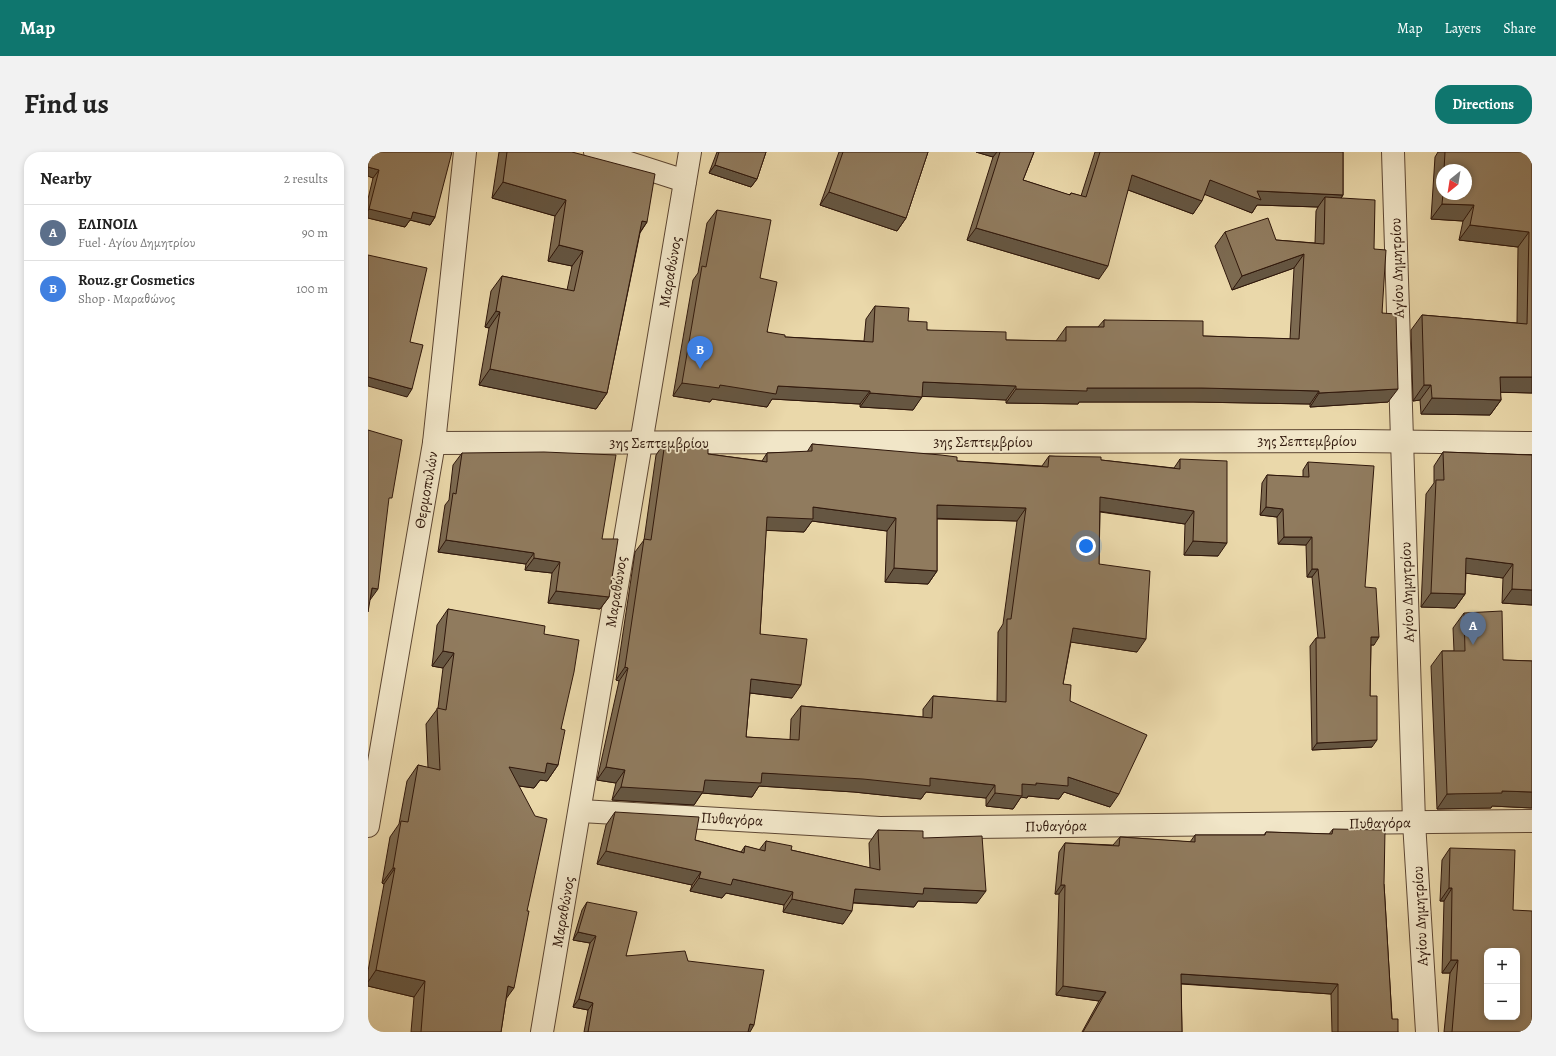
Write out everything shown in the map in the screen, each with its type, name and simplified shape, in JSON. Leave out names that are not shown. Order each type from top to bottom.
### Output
[{"type":"street","name":"Θερμοπυλών","points":[[368,826],[434,443],[465,152]]},
{"type":"street","points":[[594,152],[685,180]]},
{"type":"street","name":"Μαραθώνος","points":[[542,1032],[581,811],[690,152]]},
{"type":"street","name":"Αγίου Δημητρίου","points":[[1393,152],[1414,822],[1427,1032]]},
{"type":"street","name":"3ης Σεπτεμβρίου","points":[[434,443],[1403,441],[1532,443]]},
{"type":"street","name":"Πυθαγόρα","points":[[581,811],[880,828],[1532,821]]},
{"type":"building","points":[[368,152],[452,152],[435,217],[413,212],[411,219],[369,209],[379,170],[368,167]]},
{"type":"building","points":[[507,152],[572,152],[655,174],[647,222],[642,221],[607,393],[490,369],[500,312],[496,311],[502,276],[574,291],[583,251],[559,245],[566,200],[503,182]]},
{"type":"building","points":[[719,152],[766,152],[757,179],[715,165]]},
{"type":"building","points":[[843,152],[928,152],[906,218],[829,192]]},
{"type":"building","points":[[1000,152],[1034,152],[1023,180],[1070,195],[1071,193],[1086,197],[1100,152],[1343,152],[1343,195],[1257,191],[1261,200],[1210,180],[1202,201],[1132,175],[1108,266],[976,228]]},
{"type":"building","points":[[1445,152],[1532,152],[1532,377],[1500,377],[1501,400],[1432,398],[1431,385],[1424,385],[1422,315],[1527,324],[1529,232],[1470,225],[1474,205],[1442,204],[1442,200],[1472,200],[1472,164],[1444,164]]},
{"type":"building","points":[[1325,197],[1375,200],[1374,249],[1386,250],[1382,313],[1396,314],[1398,389],[1319,393],[1319,391],[1202,388],[1087,388],[1087,391],[1016,389],[1016,386],[923,382],[922,397],[870,393],[870,391],[778,386],[776,394],[720,385],[719,388],[682,383],[702,266],[706,267],[717,210],[771,220],[760,278],[777,282],[767,332],[785,335],[785,337],[873,342],[875,306],[909,308],[908,321],[927,322],[927,330],[1006,332],[1006,340],[1066,341],[1066,327],[1104,327],[1104,320],[1203,321],[1203,336],[1299,339],[1304,254],[1242,276],[1225,232],[1268,218],[1276,240],[1324,244]]},
{"type":"building","points":[[368,255],[427,268],[410,342],[423,345],[412,389],[368,377]]},
{"type":"building","points":[[368,430],[402,440],[392,498],[389,498],[378,589],[372,588],[368,612]]},
{"type":"building","points":[[665,442],[708,449],[708,454],[767,462],[767,453],[812,451],[812,444],[941,455],[957,457],[957,461],[1048,467],[1049,456],[1101,457],[1101,460],[1180,469],[1180,459],[1227,461],[1227,543],[1193,541],[1194,511],[1100,497],[1099,564],[1150,571],[1146,639],[1073,628],[1063,684],[1071,685],[1070,701],[1147,735],[1119,794],[1068,777],[1068,786],[1036,783],[1036,785],[1022,784],[1022,796],[995,793],[995,785],[930,778],[930,786],[863,779],[762,773],[761,783],[705,780],[703,792],[621,787],[625,770],[606,767],[628,668],[625,667],[644,539],[651,540]],"holes":[[[937,505],[1026,508],[1011,619],[1007,619],[1006,702],[933,696],[932,718],[801,706],[799,740],[746,737],[751,679],[801,685],[807,639],[760,634],[767,517],[813,519],[813,507],[896,518],[894,568],[937,571]]]},
{"type":"building","points":[[544,452],[616,455],[602,539],[618,539],[609,597],[556,591],[560,562],[534,558],[534,553],[446,540],[453,493],[456,494],[462,453]]},
{"type":"building","points":[[1443,452],[1532,455],[1532,590],[1512,589],[1513,564],[1466,558],[1465,594],[1431,593],[1436,480],[1444,480]]},
{"type":"building","points":[[1308,462],[1374,466],[1365,587],[1376,588],[1379,637],[1371,637],[1370,696],[1377,696],[1377,740],[1317,743],[1316,638],[1325,638],[1318,569],[1312,569],[1312,537],[1284,537],[1283,509],[1266,507],[1267,475],[1309,477]]},
{"type":"building","points":[[448,609],[545,626],[544,634],[579,640],[574,672],[561,729],[565,730],[558,765],[547,763],[545,773],[509,767],[535,816],[547,819],[527,911],[529,911],[514,988],[508,986],[501,1032],[421,1032],[425,981],[376,970],[395,868],[393,868],[401,821],[408,822],[418,765],[440,770],[437,708],[446,710],[454,653],[443,651]]},
{"type":"building","points":[[1502,611],[1503,660],[1532,661],[1532,792],[1502,791],[1502,793],[1447,794],[1442,651],[1465,651],[1464,613]]},
{"type":"building","points":[[615,812],[699,817],[695,840],[744,853],[745,846],[765,851],[766,841],[792,846],[791,850],[880,870],[878,830],[923,831],[923,838],[982,836],[986,891],[924,888],[923,894],[855,889],[852,911],[792,899],[793,892],[733,879],[731,885],[699,878],[701,872],[606,851]]},
{"type":"building","points":[[1333,829],[1385,830],[1384,884],[1392,1019],[1398,1019],[1398,1032],[1338,1032],[1338,984],[1181,974],[1182,1032],[1083,1032],[1106,992],[1063,986],[1065,885],[1061,885],[1065,843],[1119,846],[1120,837],[1195,842],[1195,835],[1265,835],[1266,832],[1332,834]]},
{"type":"building","points":[[1450,848],[1515,850],[1513,910],[1532,911],[1532,1032],[1452,1032],[1458,960],[1451,960],[1452,888],[1449,888]]},
{"type":"building","points":[[587,902],[637,912],[626,956],[685,951],[688,961],[764,970],[754,1025],[750,1024],[748,1032],[588,1032],[593,1003],[579,999],[596,936],[578,932]]},
{"type":"place","name":"Rouz.gr Cosmetics","points":[[700,369]]},
{"type":"place","name":"ΕΛΙΝΟΙΛ","points":[[1473,645]]}]
